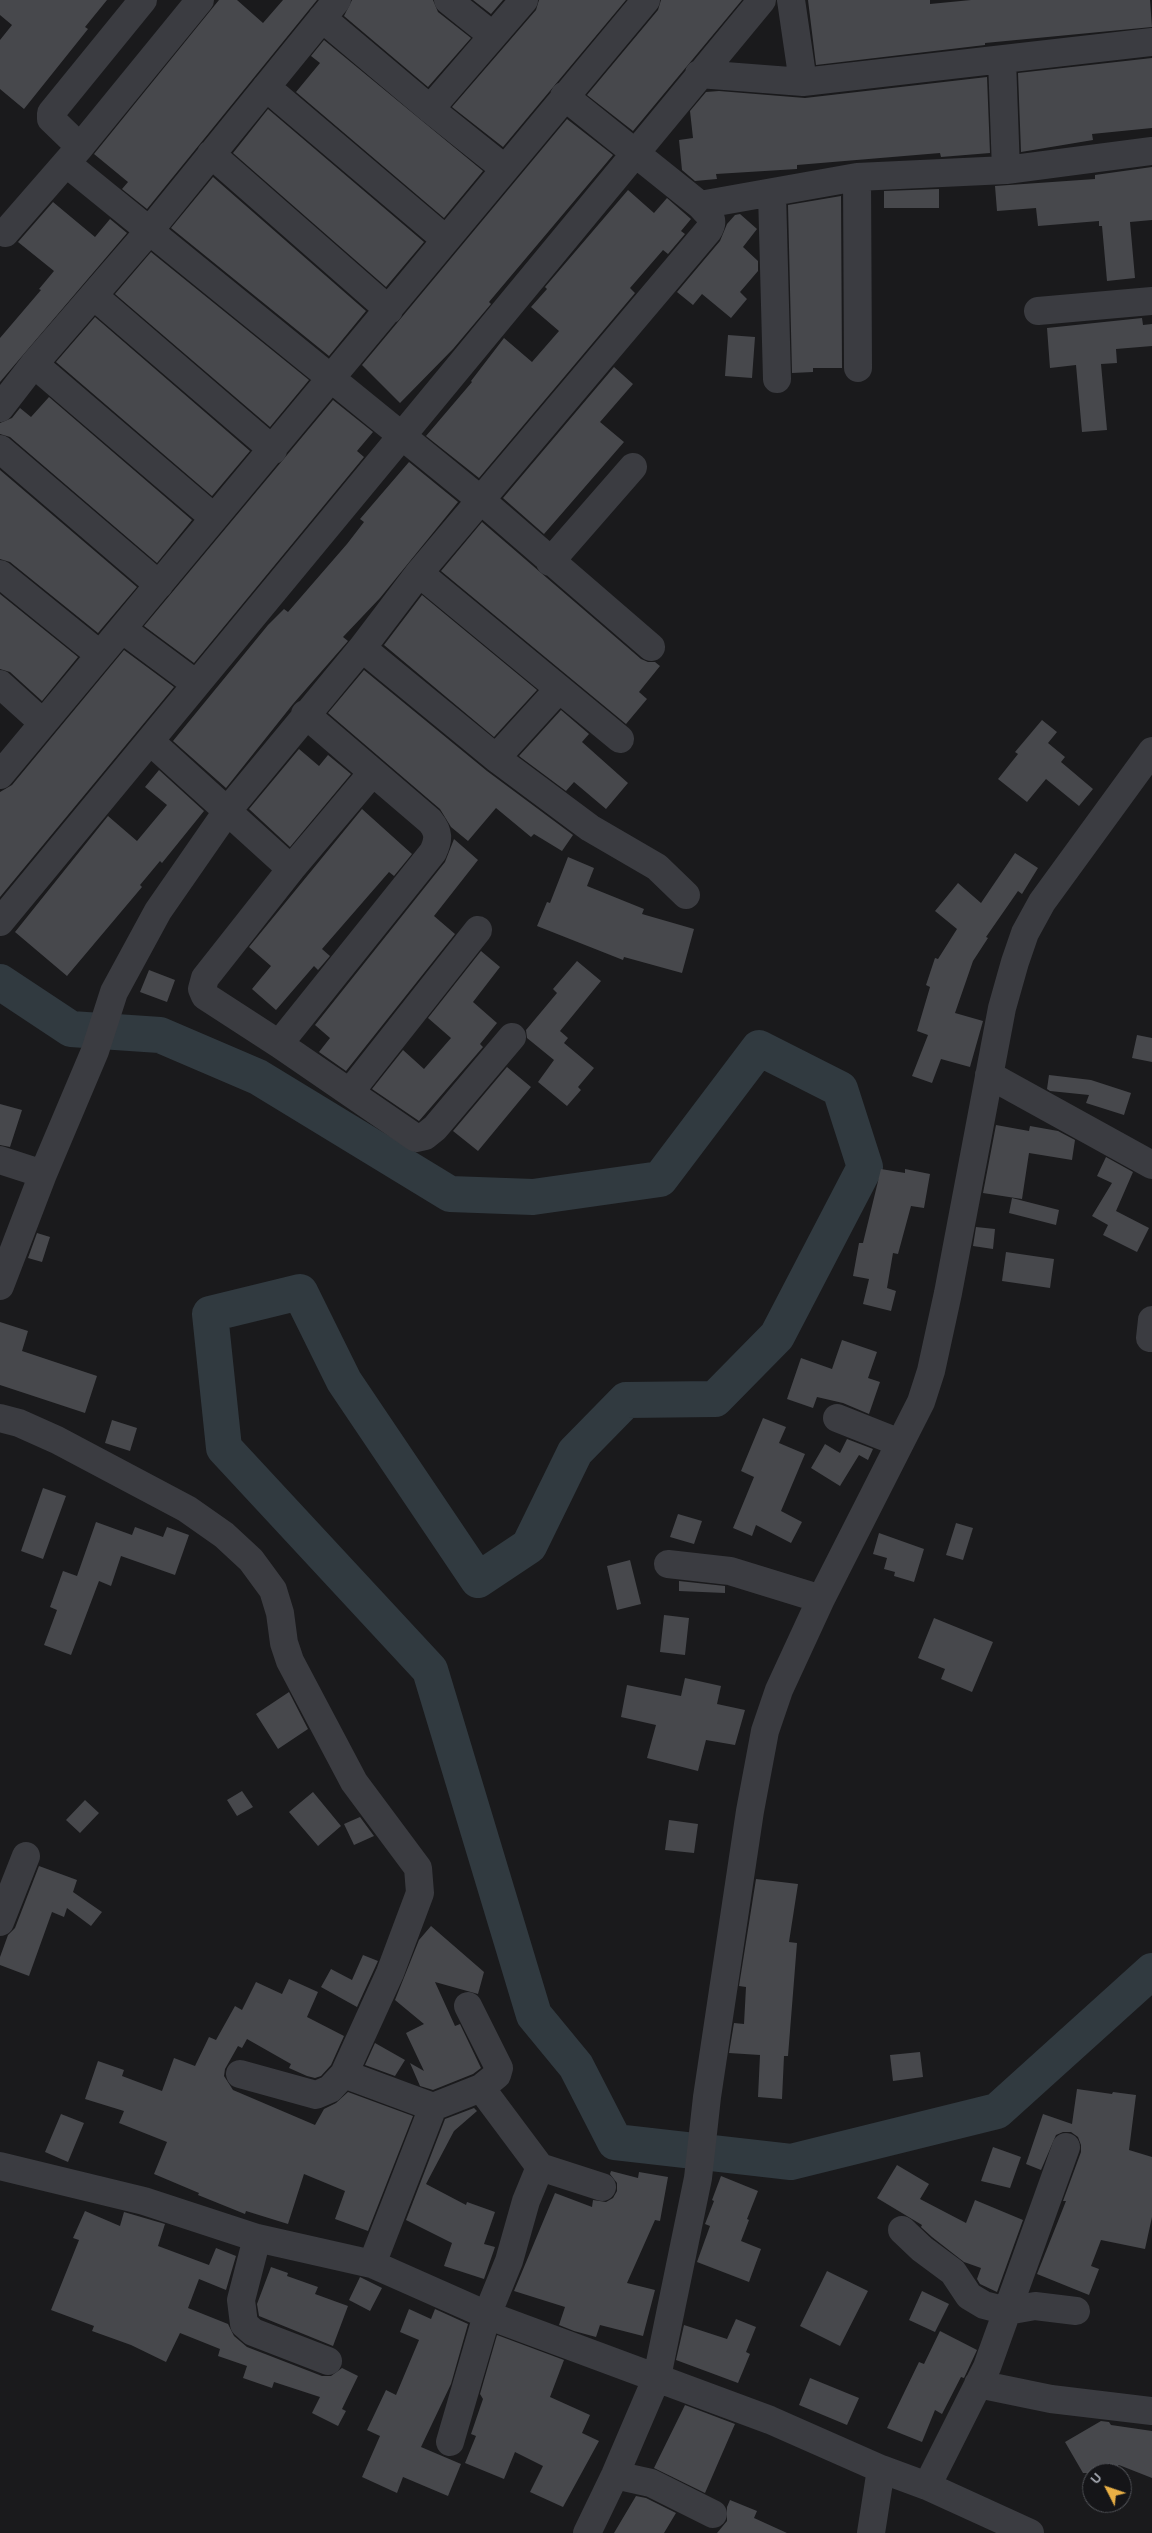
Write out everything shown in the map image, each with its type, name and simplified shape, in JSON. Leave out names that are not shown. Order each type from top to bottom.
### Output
[{"type":"street","points":[[143,0],[52,111],[51,120],[72,149],[150,230],[482,501],[550,562],[651,647]]},
{"type":"street","points":[[5,233],[72,149],[200,0]]},
{"type":"street","points":[[448,0],[493,36]]},
{"type":"street","points":[[430,109],[524,0]]},
{"type":"street","points":[[0,775],[273,450],[564,96],[646,0]]},
{"type":"street","points":[[0,922],[403,437],[699,74],[762,0]]},
{"type":"street","points":[[791,0],[803,82]]},
{"type":"street","points":[[0,408],[34,364],[150,230],[330,9],[430,109],[505,169]]},
{"type":"street","points":[[699,74],[803,82],[1152,42]]},
{"type":"street","points":[[1002,60],[1006,170]]},
{"type":"street","points":[[266,87],[446,239]]},
{"type":"street","points":[[0,1286],[43,1174],[96,1051],[114,992],[158,910],[228,810],[305,714],[362,648],[420,573],[712,224],[712,218],[700,205],[564,96]]},
{"type":"street","points":[[700,205],[857,177],[1006,170],[1152,151]]},
{"type":"street","points":[[211,154],[389,310]]},
{"type":"street","points":[[857,177],[858,368]]},
{"type":"street","points":[[772,193],[777,378]]},
{"type":"street","points":[[94,296],[273,450]]},
{"type":"street","points":[[1038,312],[1152,301]]},
{"type":"street","points":[[34,364],[214,518]]},
{"type":"street","points":[[0,450],[159,584]]},
{"type":"street","points":[[550,562],[633,467]]},
{"type":"street","points":[[420,573],[620,740]]},
{"type":"street","points":[[0,574],[100,656]]},
{"type":"street","points":[[122,629],[196,684]]},
{"type":"street","points":[[362,648],[496,758],[590,828],[657,867],[686,895]]},
{"type":"street","points":[[0,684],[44,723]]},
{"type":"street","points":[[496,758],[558,690]]},
{"type":"street","points":[[279,1044],[433,852],[438,841],[437,830],[430,821],[305,714]]},
{"type":"street","points":[[150,741],[291,869]]},
{"type":"street","points":[[587,2533],[615,2475],[656,2377],[698,2178],[707,2097],[759,1760],[779,1690],[821,1599],[921,1402],[931,1371],[948,1293],[1002,1008],[1025,933],[1042,902],[1152,751]]},
{"type":"street","points":[[372,773],[291,869],[205,978],[202,989],[205,996],[416,1138],[425,1136],[512,1037]]},
{"type":"street","points":[[350,1092],[478,930]]},
{"type":"street","points":[[990,1075],[1152,1165]]},
{"type":"street","points":[[0,1160],[43,1174]]},
{"type":"street","points":[[0,1418],[19,1423],[57,1440],[187,1509],[224,1535],[251,1560],[272,1590],[280,1613],[284,1643],[290,1661],[354,1782],[418,1868],[421,1879],[420,1893],[390,1973],[344,2074],[330,2089],[316,2095],[240,2074]]},
{"type":"street","points":[[837,1418],[900,1443]]},
{"type":"street","points":[[668,1564],[730,1571],[821,1599]]},
{"type":"street","points":[[0,1922],[26,1856]]},
{"type":"street","points":[[344,2074],[432,2107],[481,2088],[492,2081],[497,2075],[499,2068],[468,2006]]},
{"type":"street","points":[[481,2088],[540,2167],[602,2187]]},
{"type":"street","points":[[372,2264],[432,2107]]},
{"type":"street","points":[[927,2486],[940,2466],[987,2367],[1066,2147]]},
{"type":"street","points":[[0,2166],[144,2201],[257,2238],[372,2264],[487,2315],[770,2420],[880,2469],[927,2486],[1030,2533]]},
{"type":"street","points":[[450,2442],[487,2315],[509,2261],[526,2201],[540,2167]]},
{"type":"street","points":[[902,2230],[922,2249],[952,2272],[969,2296],[984,2305],[1007,2311],[1035,2306],[1076,2311]]},
{"type":"street","points":[[257,2238],[242,2300],[244,2324],[253,2332],[328,2361]]},
{"type":"street","points":[[978,2384],[1051,2399],[1152,2411]]},
{"type":"street","points":[[871,2533],[880,2469]]},
{"type":"street","points":[[615,2475],[651,2483],[713,2514]]},
{"type":"building","points":[[0,0],[107,0],[85,27],[88,29],[24,109],[0,89],[0,40],[12,25],[0,15]]},
{"type":"building","points":[[219,0],[237,0],[263,23],[283,0],[317,0],[147,209],[122,189],[128,182],[94,154]]},
{"type":"building","points":[[352,0],[433,0],[438,12],[471,38],[428,87],[344,16]]},
{"type":"building","points":[[473,0],[503,0],[491,14]]},
{"type":"building","points":[[539,0],[626,0],[503,147],[452,107],[536,10]]},
{"type":"building","points":[[661,0],[742,0],[633,131],[587,95],[658,10]]},
{"type":"building","points":[[808,0],[930,0],[930,4],[971,0],[1150,0],[1152,27],[985,43],[985,45],[816,65]]},
{"type":"building","points":[[324,40],[483,171],[444,218],[296,92],[320,63],[311,56]]},
{"type":"building","points":[[1152,58],[1152,128],[1092,134],[1093,140],[1021,152],[1018,73]]},
{"type":"building","points":[[987,77],[990,153],[941,157],[940,153],[797,165],[797,169],[716,174],[717,179],[695,181],[682,170],[679,140],[693,138],[690,111],[706,92],[719,91],[805,98]]},
{"type":"building","points":[[268,109],[424,242],[386,287],[233,153]]},
{"type":"building","points":[[567,119],[613,155],[489,302],[491,304],[453,349],[400,403],[362,365]]},
{"type":"building","points":[[1152,167],[1152,220],[1130,222],[1135,278],[1107,281],[1102,226],[1099,226],[1099,221],[1038,226],[1036,208],[997,211],[995,186],[1095,179],[1095,175]]},
{"type":"building","points":[[213,177],[366,311],[329,356],[171,228]]},
{"type":"building","points":[[939,189],[939,208],[884,208],[884,191]]},
{"type":"building","points":[[628,190],[654,213],[667,198],[691,219],[681,231],[685,234],[668,254],[663,250],[630,288],[635,293],[479,478],[426,436],[472,382],[504,338],[532,362],[559,331],[531,307],[547,289],[545,287]]},
{"type":"building","points":[[841,196],[842,368],[813,368],[813,372],[792,373],[788,205]]},
{"type":"building","points":[[53,202],[95,237],[110,219],[127,233],[0,382],[0,338],[41,290],[39,289],[54,271],[18,242]]},
{"type":"building","points":[[740,214],[757,229],[743,247],[758,261],[758,271],[740,292],[747,299],[731,318],[702,294],[693,305],[677,292],[720,241],[727,224],[735,215]]},
{"type":"building","points":[[151,252],[309,380],[270,427],[115,294]]},
{"type":"building","points":[[95,317],[250,451],[212,496],[56,362]]},
{"type":"building","points":[[1142,318],[1143,325],[1152,324],[1152,346],[1116,349],[1117,363],[1101,364],[1107,430],[1082,432],[1076,365],[1050,368],[1047,328]]},
{"type":"building","points":[[728,335],[755,337],[752,378],[725,376]]},
{"type":"building","points":[[614,367],[633,384],[600,422],[624,442],[544,534],[503,498]]},
{"type":"building","points":[[49,397],[192,520],[157,563],[10,437],[0,434],[0,423],[12,418],[20,408],[31,417]]},
{"type":"building","points":[[333,400],[373,432],[357,451],[364,457],[194,663],[144,626]]},
{"type":"building","points":[[409,462],[458,502],[380,598],[343,637],[348,641],[293,704],[226,788],[173,741],[268,625],[284,609],[288,612],[347,544],[364,522],[360,519]]},
{"type":"building","points":[[0,470],[137,587],[98,633],[10,562],[0,559]]},
{"type":"building","points":[[482,522],[641,659],[655,662],[660,666],[639,692],[647,699],[626,724],[441,571]]},
{"type":"building","points":[[0,594],[78,657],[42,701],[10,672],[0,669]]},
{"type":"building","points":[[422,595],[537,690],[494,737],[384,645]]},
{"type":"building","points":[[124,650],[174,687],[0,897],[0,792],[12,785]]},
{"type":"building","points":[[364,670],[487,771],[573,835],[562,851],[534,834],[531,837],[496,808],[468,841],[451,827],[440,809],[328,713]]},
{"type":"building","points":[[561,710],[589,734],[582,742],[628,783],[606,809],[574,782],[566,791],[519,756]]},
{"type":"building","points":[[1042,720],[1057,732],[1048,743],[1065,757],[1061,762],[1093,789],[1079,806],[1046,779],[1027,802],[998,779],[1018,754],[1015,752]]},
{"type":"building","points":[[299,749],[319,766],[328,755],[351,774],[290,847],[249,809]]},
{"type":"building","points":[[159,770],[204,811],[162,863],[160,861],[140,885],[142,887],[67,976],[15,932],[108,816],[137,841],[167,805],[145,787]]},
{"type":"building","points":[[362,809],[412,854],[394,876],[389,872],[322,949],[330,956],[318,970],[314,966],[276,1010],[252,989],[271,966],[249,947]]},
{"type":"building","points":[[454,839],[478,860],[434,916],[455,934],[346,1071],[319,1052],[330,1038],[315,1025],[445,862]]},
{"type":"building","points":[[1015,853],[1038,868],[1022,894],[1018,891],[986,937],[988,938],[973,961],[955,1013],[983,1021],[970,1067],[941,1059],[932,1083],[912,1076],[928,1035],[917,1031],[930,987],[926,985],[935,958],[938,959],[957,929],[935,911],[958,883],[981,903]]},
{"type":"building","points":[[568,857],[594,868],[587,886],[644,909],[642,914],[694,929],[682,973],[624,957],[623,960],[537,926],[547,902],[550,903]]},
{"type":"building","points":[[481,951],[500,967],[473,1002],[497,1023],[480,1044],[483,1047],[419,1121],[372,1089],[403,1050],[424,1069],[451,1038],[428,1018]]},
{"type":"building","points":[[577,961],[601,981],[560,1031],[568,1038],[564,1043],[594,1068],[578,1087],[581,1090],[567,1106],[538,1082],[554,1060],[527,1038],[526,1030],[557,993],[553,989]]},
{"type":"building","points":[[149,970],[175,980],[167,1002],[140,992]]},
{"type":"building","points":[[1137,1035],[1152,1038],[1152,1062],[1132,1058]]},
{"type":"building","points":[[507,1067],[531,1087],[478,1151],[453,1131]]},
{"type":"building","points":[[1049,1075],[1091,1080],[1131,1093],[1124,1115],[1086,1103],[1089,1095],[1050,1091],[1047,1089]]},
{"type":"building","points":[[0,1104],[22,1110],[10,1147],[0,1145]]},
{"type":"building","points":[[996,1125],[1029,1131],[1030,1126],[1058,1131],[1075,1140],[1072,1160],[1029,1153],[1022,1199],[983,1193]]},
{"type":"building","points":[[1106,1157],[1133,1172],[1116,1211],[1149,1228],[1137,1252],[1103,1235],[1108,1225],[1092,1216],[1112,1183],[1097,1176]]},
{"type":"building","points":[[881,1169],[905,1173],[905,1169],[930,1174],[924,1208],[911,1206],[898,1254],[893,1253],[887,1288],[896,1291],[891,1311],[863,1304],[869,1279],[853,1276],[859,1243],[863,1243]]},
{"type":"building","points":[[1012,1198],[1059,1210],[1056,1225],[1009,1213]]},
{"type":"building","points":[[976,1227],[995,1229],[993,1249],[973,1246]]},
{"type":"building","points":[[37,1233],[50,1237],[42,1262],[28,1258]]},
{"type":"building","points":[[1006,1252],[1054,1259],[1050,1288],[1002,1281]]},
{"type":"building","points":[[0,1322],[28,1331],[22,1351],[97,1376],[85,1413],[0,1385]]},
{"type":"building","points":[[842,1340],[877,1352],[868,1378],[880,1382],[869,1414],[843,1403],[817,1397],[813,1408],[787,1399],[801,1358],[832,1369]]},
{"type":"building","points":[[763,1418],[786,1427],[779,1443],[805,1454],[781,1511],[802,1522],[791,1543],[756,1525],[752,1536],[733,1528],[754,1477],[741,1471]]},
{"type":"building","points":[[112,1420],[137,1428],[130,1451],[105,1443]]},
{"type":"building","points":[[847,1439],[873,1449],[868,1460],[859,1455],[840,1486],[811,1468],[825,1444],[840,1453]]},
{"type":"building","points":[[43,1488],[66,1496],[43,1559],[21,1551]]},
{"type":"building","points":[[678,1514],[702,1521],[694,1544],[670,1537]]},
{"type":"building","points":[[96,1522],[132,1535],[135,1527],[163,1537],[167,1527],[189,1535],[175,1575],[121,1556],[111,1586],[99,1581],[71,1655],[44,1645],[57,1610],[50,1607],[63,1571],[77,1576]]},
{"type":"building","points":[[956,1523],[973,1528],[963,1560],[946,1555]]},
{"type":"building","points":[[879,1533],[924,1549],[914,1582],[894,1576],[895,1572],[884,1569],[887,1558],[873,1554]]},
{"type":"building","points":[[630,1560],[641,1604],[617,1610],[607,1566]]},
{"type":"building","points":[[679,1581],[725,1586],[725,1593],[679,1591]]},
{"type":"building","points":[[664,1615],[689,1618],[685,1655],[660,1652]]},
{"type":"building","points":[[934,1618],[993,1642],[972,1692],[941,1679],[945,1669],[918,1658]]},
{"type":"building","points":[[685,1678],[721,1686],[717,1704],[745,1710],[735,1745],[706,1740],[698,1771],[647,1758],[656,1725],[621,1717],[627,1685],[681,1696]]},
{"type":"building","points":[[289,1692],[308,1729],[278,1749],[256,1714]]},
{"type":"building","points":[[242,1791],[253,1807],[237,1816],[227,1800]]},
{"type":"building","points":[[313,1792],[341,1826],[318,1846],[289,1812]]},
{"type":"building","points":[[85,1800],[99,1813],[80,1833],[66,1820]]},
{"type":"building","points":[[360,1817],[374,1836],[354,1845],[344,1824]]},
{"type":"building","points":[[669,1820],[698,1824],[694,1853],[665,1850]]},
{"type":"building","points":[[39,1866],[77,1880],[73,1892],[102,1912],[91,1926],[67,1908],[64,1917],[52,1912],[29,1976],[0,1965],[0,1957],[8,1935],[15,1928]]},
{"type":"building","points":[[756,1879],[798,1884],[789,1942],[797,1943],[788,2056],[784,2056],[782,2099],[758,2097],[760,2055],[729,2053],[734,2023],[744,2024],[746,1987],[739,1986]]},
{"type":"building","points":[[431,1926],[484,1972],[478,1994],[435,1982],[455,2026],[460,2024],[481,2068],[473,2074],[433,2090],[420,2086],[410,2063],[424,2071],[406,2033],[424,2024],[395,2000],[419,1940]]},
{"type":"building","points":[[363,1955],[378,1961],[357,2007],[321,1987],[331,1969],[352,1980]]},
{"type":"building","points":[[289,1979],[318,1992],[307,2017],[344,2036],[331,2065],[321,2076],[315,2078],[307,2076],[289,2068],[291,2064],[247,2039],[242,2048],[238,2046],[225,2069],[224,2076],[233,2090],[315,2125],[324,2109],[336,2103],[348,2092],[413,2116],[368,2231],[335,2219],[345,2191],[304,2174],[288,2224],[246,2211],[245,2214],[198,2195],[199,2193],[154,2174],[167,2142],[119,2123],[124,2111],[85,2099],[98,2061],[124,2070],[122,2076],[162,2091],[174,2058],[195,2066],[209,2037],[216,2040],[235,2006],[242,2010],[256,1982],[282,1994]]},
{"type":"building","points":[[375,2043],[405,2060],[395,2076],[365,2065]]},
{"type":"building","points":[[920,2052],[923,2077],[893,2081],[890,2055]]},
{"type":"building","points":[[1077,2089],[1136,2095],[1129,2150],[1152,2157],[1152,2217],[1145,2249],[1101,2240],[1091,2266],[1099,2269],[1089,2295],[1037,2274],[1066,2201],[1063,2201],[1081,2152],[1078,2137],[1071,2132],[1063,2132],[1056,2135],[1041,2170],[1026,2164],[1043,2114],[1072,2124]]},
{"type":"building","points":[[474,2108],[477,2111],[454,2131],[426,2184],[466,2205],[467,2202],[495,2212],[484,2244],[495,2247],[484,2279],[444,2266],[452,2243],[406,2220],[445,2119]]},
{"type":"building","points":[[61,2114],[84,2123],[68,2162],[45,2152]]},
{"type":"building","points":[[993,2147],[1021,2157],[1010,2188],[981,2181]]},
{"type":"building","points":[[897,2165],[929,2184],[920,2199],[966,2223],[975,2200],[1023,2220],[997,2292],[980,2284],[977,2279],[981,2268],[964,2262],[932,2237],[921,2227],[922,2225],[877,2198]]},
{"type":"building","points":[[611,2171],[638,2178],[639,2172],[668,2177],[660,2221],[655,2220],[627,2283],[655,2290],[643,2336],[600,2325],[596,2337],[574,2331],[559,2325],[565,2307],[514,2291],[555,2193],[592,2207],[593,2200],[606,2202],[613,2198],[617,2191],[617,2183],[610,2174]]},
{"type":"building","points":[[721,2176],[758,2191],[741,2241],[761,2249],[749,2282],[697,2262],[710,2226],[705,2224]]},
{"type":"building","points":[[85,2211],[120,2226],[124,2212],[165,2224],[158,2246],[209,2265],[216,2248],[236,2256],[226,2290],[199,2279],[188,2308],[228,2324],[234,2336],[247,2347],[322,2376],[331,2376],[342,2368],[358,2376],[342,2409],[346,2411],[338,2426],[312,2413],[320,2397],[274,2382],[272,2388],[243,2378],[247,2366],[218,2356],[220,2349],[180,2333],[166,2362],[131,2345],[92,2331],[94,2326],[51,2310],[79,2240],[73,2238]]},
{"type":"building","points":[[271,2267],[288,2273],[287,2276],[318,2287],[315,2294],[348,2306],[333,2346],[259,2316],[257,2304]]},
{"type":"building","points":[[827,2271],[868,2291],[840,2346],[800,2326]]},
{"type":"building","points":[[360,2277],[382,2288],[370,2311],[349,2300]]},
{"type":"building","points":[[922,2291],[949,2304],[935,2332],[909,2320]]},
{"type":"building","points":[[409,2309],[431,2319],[435,2309],[468,2324],[451,2384],[421,2447],[461,2464],[448,2496],[403,2477],[397,2493],[362,2477],[380,2436],[367,2430],[386,2390],[396,2395],[419,2340],[400,2332]]},
{"type":"building","points":[[736,2319],[756,2327],[746,2352],[750,2354],[738,2383],[676,2360],[684,2325],[727,2339]]},
{"type":"building","points":[[940,2331],[977,2350],[964,2378],[961,2377],[942,2414],[935,2410],[922,2442],[887,2428],[919,2362],[924,2364]]},
{"type":"building","points":[[497,2335],[564,2360],[550,2397],[590,2415],[582,2433],[599,2441],[563,2507],[530,2492],[543,2466],[515,2452],[504,2479],[465,2463],[476,2436],[471,2434],[483,2399],[480,2394]]},
{"type":"building","points":[[810,2378],[859,2398],[847,2425],[799,2405]]},
{"type":"building","points":[[685,2405],[735,2424],[705,2493],[654,2468]]},
{"type":"building","points":[[1101,2421],[1109,2422],[1111,2425],[1152,2431],[1152,2478],[1132,2470],[1132,2463],[1082,2463],[1082,2471],[1065,2442]]},
{"type":"building","points":[[636,2496],[646,2498],[676,2513],[664,2533],[614,2533]]},
{"type":"building","points":[[730,2500],[757,2511],[754,2518],[787,2533],[717,2533],[727,2521],[727,2507]]},
{"type":"waterway","points":[[0,982],[71,1029],[160,1035],[258,1077],[450,1194],[533,1197],[660,1179],[759,1048],[840,1089],[865,1167],[777,1336],[715,1399],[626,1400],[575,1452],[529,1546],[478,1580],[344,1381],[300,1292],[210,1314],[224,1448],[430,1670],[534,2015],[576,2066],[615,2142],[791,2162],[997,2111],[1152,1971]]}]
